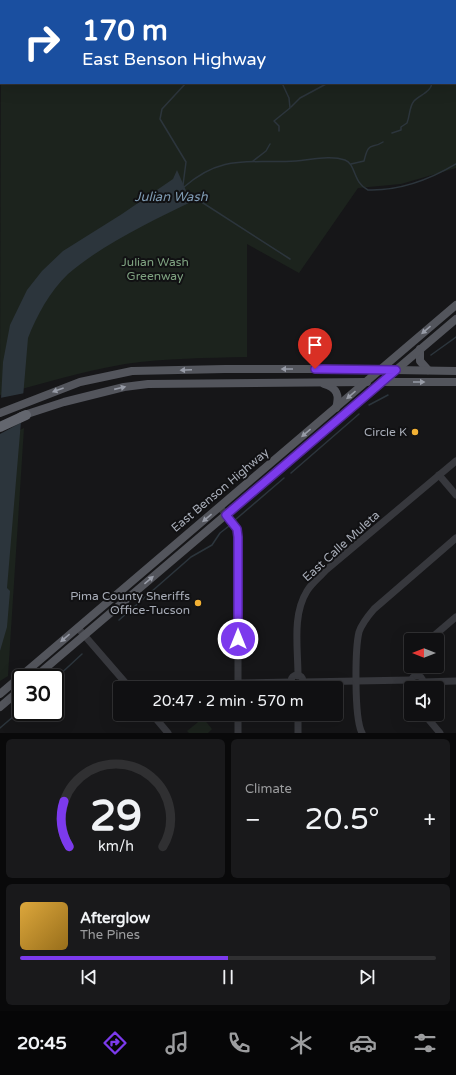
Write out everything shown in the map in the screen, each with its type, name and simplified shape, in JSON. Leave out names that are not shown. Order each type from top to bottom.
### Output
[{"type":"highway","points":[[0,427],[26,415]]},
{"type":"main road","name":"East Benson Highway","points":[[0,694],[456,305]]},
{"type":"main road","name":"East Benson Highway","points":[[44,669],[456,319]]},
{"type":"main road","points":[[420,349],[420,361],[428,370]]},
{"type":"main road","points":[[0,412],[80,382],[132,371],[225,369],[382,369],[456,371]]},
{"type":"main road","points":[[0,422],[64,402],[124,387],[148,384],[225,382],[456,382]]},
{"type":"main road","points":[[317,382],[333,387],[336,391],[338,400],[336,408]]},
{"type":"main road","points":[[0,707],[12,697]]},
{"type":"street","name":"East Calle Muleta","points":[[298,676],[298,618],[301,604],[308,589],[326,570],[456,461]]},
{"type":"street","points":[[439,476],[456,495]]},
{"type":"street","points":[[220,507],[237,529],[238,537],[238,681]]},
{"type":"street","points":[[362,733],[357,716],[357,644],[360,631],[366,618],[374,609],[456,538]]},
{"type":"street","points":[[437,633],[456,617]]},
{"type":"street","points":[[78,628],[124,681]]},
{"type":"street","points":[[414,678],[415,673]]},
{"type":"street","points":[[292,681],[294,677],[298,676],[303,679],[302,681]]},
{"type":"street","points":[[343,683],[414,678],[421,678],[420,681]]},
{"type":"street","points":[[444,683],[456,681]]},
{"type":"street","points":[[158,721],[168,733]]},
{"type":"street","points":[[238,721],[238,733]]},
{"type":"street","points":[[298,721],[298,733]]},
{"type":"street","points":[[430,721],[440,733]]},
{"type":"green space","name":"Julian Wash Greenway","points":[[1,84],[456,84],[456,168],[401,184],[358,188],[299,273],[247,244],[247,357],[171,359],[125,364],[78,374],[0,395]]},
{"type":"green space","points":[[24,428],[8,676],[0,681],[0,440]]},
{"type":"green space","points":[[199,721],[205,721],[212,729],[208,733],[189,733],[187,731]]},
{"type":"water","name":"Julian Wash","points":[[177,170],[191,202],[144,225],[95,253],[68,274],[55,288],[45,304],[28,338],[7,588],[10,591],[7,627],[0,651],[0,418],[3,362],[10,325],[27,290],[42,271],[63,251],[122,214],[173,179]]},
{"type":"pier","points":[[25,393],[22,422],[0,434],[0,398]]},
{"type":"waterway","points":[[183,185],[186,162],[160,119],[162,109],[185,84]]},
{"type":"waterway","points":[[279,131],[279,126],[274,121],[290,108],[289,98],[282,84]]},
{"type":"waterway","points":[[291,107],[300,98],[326,84]]},
{"type":"waterway","points":[[392,133],[401,130],[401,127],[407,123],[412,103],[430,89],[432,84]]},
{"type":"waterway","points":[[351,164],[364,161],[367,150],[383,142]]},
{"type":"waterway","points":[[253,161],[266,151],[270,144]]},
{"type":"waterway","name":"Julian Wash","points":[[184,187],[198,176],[211,169],[237,162],[280,162],[327,158],[345,160],[349,162],[363,187],[368,190],[391,189],[425,180],[456,164]]},
{"type":"waterway","points":[[186,192],[290,259]]},
{"type":"waterway","points":[[431,355],[456,337]]},
{"type":"waterway","points":[[369,405],[388,395]]},
{"type":"waterway","points":[[291,473],[359,414]]},
{"type":"waterway","points":[[235,520],[284,478]]},
{"type":"waterway","points":[[119,620],[191,557],[212,545],[220,533],[229,526]]},
{"type":"waterway","points":[[64,671],[82,654]]},
{"type":"waterway","points":[[0,728],[12,718]]},
{"type":"place","name":"Circle K","points":[[415,432]]},
{"type":"place","name":"Pima County Sheriffs Office-Tucson","points":[[198,603]]},
{"type":"route","points":[[238,639],[238,537],[237,529],[226,515],[368,392],[396,370],[315,369]]}]
